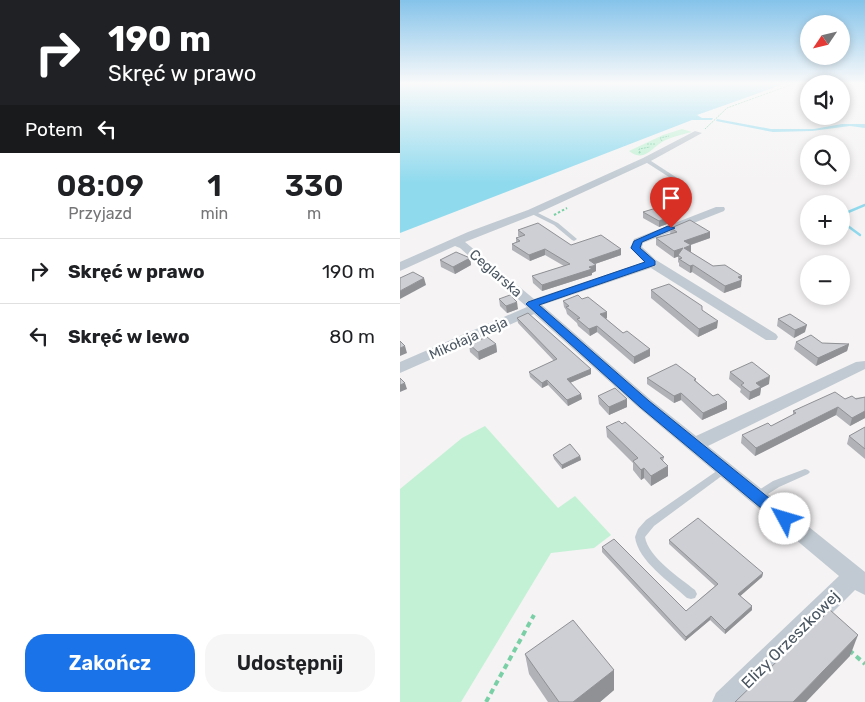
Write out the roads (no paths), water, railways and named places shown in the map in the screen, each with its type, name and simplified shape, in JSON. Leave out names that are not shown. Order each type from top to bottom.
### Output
[{"type":"street","points":[[400,267],[454,242],[532,212],[580,188],[646,160],[698,133]]},
{"type":"street","points":[[720,209],[638,241],[636,248],[652,263],[771,337]]},
{"type":"street","name":"Ceglarska","points":[[454,242],[464,245],[694,446],[860,581]]},
{"type":"street","name":"Mikołaja Reja","points":[[400,368],[534,306],[652,263]]},
{"type":"street","points":[[694,446],[861,365]]},
{"type":"street","name":"Elizy Orzeszkowej","points":[[726,702],[860,581]]},
{"type":"lane","points":[[646,160],[654,163],[685,185]]},
{"type":"lane","points":[[532,212],[556,224],[574,239]]},
{"type":"lane","points":[[691,594],[644,550],[640,539],[641,532],[650,523],[724,470]]},
{"type":"lane","points":[[757,496],[776,484],[805,472]]},
{"type":"water","points":[[400,117],[713,118],[712,120],[692,120],[400,233]]},
{"type":"water","points":[[717,119],[771,129],[814,129],[850,124],[865,124],[865,128],[850,126],[812,131],[773,132],[716,121]]},
{"type":"waterway","points":[[850,211],[865,205]]},
{"type":"waterway","points":[[850,228],[860,235]]}]
